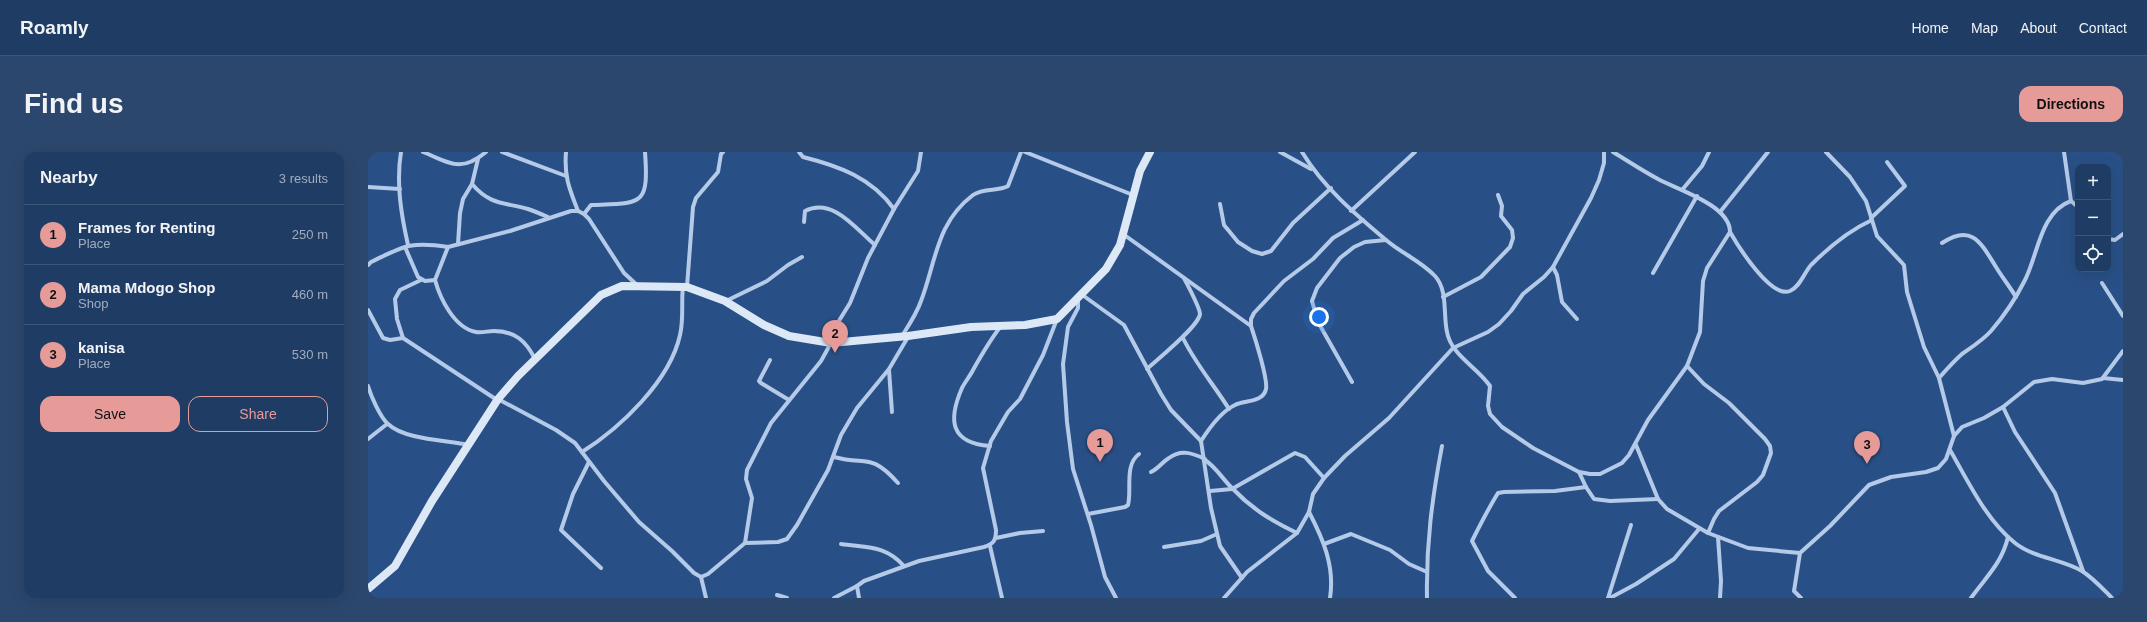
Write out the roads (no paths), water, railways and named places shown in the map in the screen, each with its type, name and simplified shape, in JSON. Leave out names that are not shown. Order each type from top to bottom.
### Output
[{"type":"street","points":[[401,152],[398,178],[400,189],[400,207],[406,246],[421,280]]},
{"type":"street","points":[[423,152],[450,165],[464,165],[486,152]]},
{"type":"street","points":[[502,152],[566,176]]},
{"type":"street","points":[[566,152],[566,176],[569,190],[578,210],[584,214],[602,237],[624,273],[637,285]]},
{"type":"street","points":[[584,214],[591,205],[623,204],[634,201],[643,195],[646,190],[647,170],[645,152]]},
{"type":"street","points":[[582,452],[601,440],[617,426],[647,394],[668,366],[676,350],[680,334],[693,207],[698,195],[718,172],[720,154],[723,152]]},
{"type":"street","points":[[799,152],[803,157],[845,169],[856,175],[887,199],[894,209]]},
{"type":"street","points":[[745,544],[752,498],[746,479],[747,470],[767,429],[821,361],[831,343],[837,324],[850,303],[868,258],[894,209],[918,171],[921,152]]},
{"type":"street","points":[[701,577],[708,574],[745,544],[778,542],[787,539],[797,525],[834,457],[842,435],[857,408],[889,369],[921,302],[935,250],[947,228],[962,206],[977,192],[1008,186],[1021,152]]},
{"type":"street","points":[[1025,152],[1133,195]]},
{"type":"street","points":[[996,538],[983,468],[990,446],[1008,412],[1020,399],[1043,355],[1057,319],[1106,270],[1120,245],[1140,171],[1150,152]]},
{"type":"street","points":[[1280,152],[1312,169]]},
{"type":"street","points":[[1302,152],[1312,169],[1352,211],[1386,240],[1435,277],[1442,291],[1447,332],[1453,348],[1479,371],[1490,386],[1488,406],[1490,414],[1502,427],[1532,448],[1579,472],[1600,474],[1622,463],[1636,445],[1648,420],[1687,366],[1700,332],[1703,281],[1707,268],[1730,232]]},
{"type":"street","points":[[1352,211],[1415,152]]},
{"type":"street","points":[[1224,598],[1263,557],[1296,533],[1309,512],[1313,494],[1324,478],[1345,456],[1389,418],[1453,348],[1488,332],[1499,324],[1511,311],[1523,294],[1544,277],[1553,267],[1599,180],[1604,163],[1604,152]]},
{"type":"street","points":[[1612,152],[1647,173],[1697,196],[1720,212],[1727,220],[1730,232],[1738,246],[1758,272],[1779,291],[1786,292],[1795,288],[1812,264],[1856,227],[1872,219],[1905,186],[1887,162]]},
{"type":"street","points":[[1682,190],[1699,171],[1709,152]]},
{"type":"street","points":[[1720,212],[1768,152]]},
{"type":"street","points":[[1826,152],[1850,178],[1866,201],[1877,236],[1904,265],[1907,292],[1924,347],[1939,378],[1954,436]]},
{"type":"street","points":[[2064,152],[2071,201],[2075,204]]},
{"type":"street","points":[[458,244],[462,206],[468,189],[472,184],[478,158]]},
{"type":"street","points":[[472,184],[488,199],[498,204],[528,209],[548,217]]},
{"type":"street","points":[[368,187],[400,189]]},
{"type":"street","points":[[1220,204],[1224,225],[1238,242],[1252,251],[1262,254],[1271,251],[1293,223],[1331,188]]},
{"type":"street","points":[[1443,297],[1481,277],[1510,247],[1513,238],[1512,230],[1501,216],[1502,206],[1498,195]]},
{"type":"street","points":[[1653,273],[1697,196]]},
{"type":"street","points":[[1939,378],[1962,355],[1991,332],[2016,297],[2030,270],[2035,250],[2045,227],[2056,210],[2071,201]]},
{"type":"street","points":[[804,222],[805,212],[815,207],[831,210],[848,219],[875,245]]},
{"type":"street","points":[[369,262],[406,246],[424,243],[448,247],[510,232],[548,217],[578,210]]},
{"type":"street","points":[[1201,441],[1229,409],[1235,405],[1252,401],[1263,396],[1266,389],[1265,377],[1251,326],[1254,313],[1284,281],[1313,259],[1333,238],[1363,220]]},
{"type":"street","points":[[1123,234],[1251,326]]},
{"type":"street","points":[[1942,243],[1958,234],[1968,235],[1981,242],[2016,297]]},
{"type":"street","points":[[2111,239],[2115,240],[2122,235]]},
{"type":"street","points":[[1352,382],[1318,322],[1312,301],[1317,288],[1340,258],[1354,247],[1365,242],[1386,240]]},
{"type":"street","points":[[448,247],[435,280],[445,304],[455,319],[463,326],[475,332],[505,332],[515,335],[523,340],[536,359]]},
{"type":"street","points":[[725,302],[767,281],[788,265],[802,257]]},
{"type":"street","points":[[1553,267],[1557,275],[1562,302],[1577,318]]},
{"type":"street","points":[[1147,369],[1195,326],[1200,315],[1199,308],[1184,277]]},
{"type":"street","points":[[435,280],[421,280],[400,290],[395,299],[397,320],[403,338],[498,400],[565,436],[582,452],[639,522],[694,573],[701,577],[706,598]]},
{"type":"street","points":[[2102,283],[2123,316]]},
{"type":"street","points":[[368,589],[395,566],[432,501],[498,400],[536,359],[602,295],[622,286],[637,285],[685,287],[725,302],[764,325],[789,336],[831,343],[905,337],[971,327],[1025,325],[1057,319]]},
{"type":"street","points":[[1079,296],[1124,325],[1171,410],[1201,441],[1210,491],[1211,508],[1220,546],[1242,578]]},
{"type":"street","points":[[1079,296],[1078,308],[1068,327],[1063,364],[1073,469],[1088,514],[1105,577],[1116,598]]},
{"type":"street","points":[[368,310],[383,338],[390,340],[403,338]]},
{"type":"street","points":[[990,446],[966,441],[956,431],[953,421],[954,412],[962,387],[988,343],[1002,326]]},
{"type":"street","points":[[1182,338],[1191,355],[1205,372],[1229,409]]},
{"type":"street","points":[[1799,597],[1794,591],[1800,554],[1805,547],[1830,526],[1869,485],[1890,477],[1926,472],[1938,468],[1946,459],[1954,436],[1962,426],[1984,418],[2003,407],[2025,387],[2041,379],[2083,383],[2094,382],[2103,378],[2123,351]]},
{"type":"street","points":[[770,360],[759,380],[761,384],[789,400]]},
{"type":"street","points":[[1687,366],[1704,384],[1729,403],[1765,439],[1770,446],[1771,453],[1763,474],[1757,482],[1719,511],[1708,533]]},
{"type":"street","points":[[889,369],[892,412]]},
{"type":"street","points":[[2103,378],[2123,380]]},
{"type":"street","points":[[368,386],[370,397],[387,424],[396,430],[423,438],[469,445]]},
{"type":"street","points":[[2003,407],[2018,438],[2054,493],[2083,571]]},
{"type":"street","points":[[368,440],[387,424]]},
{"type":"street","points":[[1636,445],[1658,499],[1667,509],[1699,529],[1748,548],[1800,554]]},
{"type":"street","points":[[1427,598],[1429,526],[1442,446]]},
{"type":"street","points":[[1950,450],[1973,490],[2001,530],[2028,551],[2083,571],[2112,598]]},
{"type":"street","points":[[1151,472],[1158,469],[1168,458],[1177,454],[1190,452],[1211,464],[1232,489],[1264,517],[1296,533]]},
{"type":"street","points":[[1210,491],[1232,489],[1295,453],[1305,457],[1324,478]]},
{"type":"street","points":[[1088,514],[1128,505],[1128,481],[1135,457],[1139,454]]},
{"type":"street","points":[[834,457],[873,462],[884,469],[898,483]]},
{"type":"street","points":[[590,462],[573,494],[561,530],[601,568]]},
{"type":"street","points":[[1579,472],[1594,499],[1658,499]]},
{"type":"street","points":[[1516,598],[1488,571],[1472,541],[1480,523],[1494,499],[1498,494],[1504,492],[1555,492],[1586,487]]},
{"type":"street","points":[[1309,512],[1324,544],[1331,567],[1332,586],[1330,598]]},
{"type":"street","points":[[1609,598],[1631,525]]},
{"type":"street","points":[[1609,598],[1636,584],[1674,559],[1699,529]]},
{"type":"street","points":[[834,598],[864,581],[904,566],[990,546],[996,538],[1020,533],[1043,531]]},
{"type":"street","points":[[1164,547],[1201,541],[1217,534]]},
{"type":"street","points":[[1324,544],[1351,534],[1390,550],[1409,564],[1427,572]]},
{"type":"street","points":[[1971,598],[1998,564],[2005,549],[2008,536]]},
{"type":"street","points":[[1718,537],[1721,581],[1720,598]]},
{"type":"street","points":[[841,544],[884,550],[896,557],[904,566]]},
{"type":"street","points":[[990,546],[1002,598]]},
{"type":"street","points":[[857,586],[859,598]]},
{"type":"street","points":[[777,595],[787,598]]},
{"type":"place","name":"Mama Mdogo Shop","points":[[835,353]]},
{"type":"place","name":"Frames for Renting","points":[[1100,462]]},
{"type":"place","name":"kanisa","points":[[1867,464]]}]
